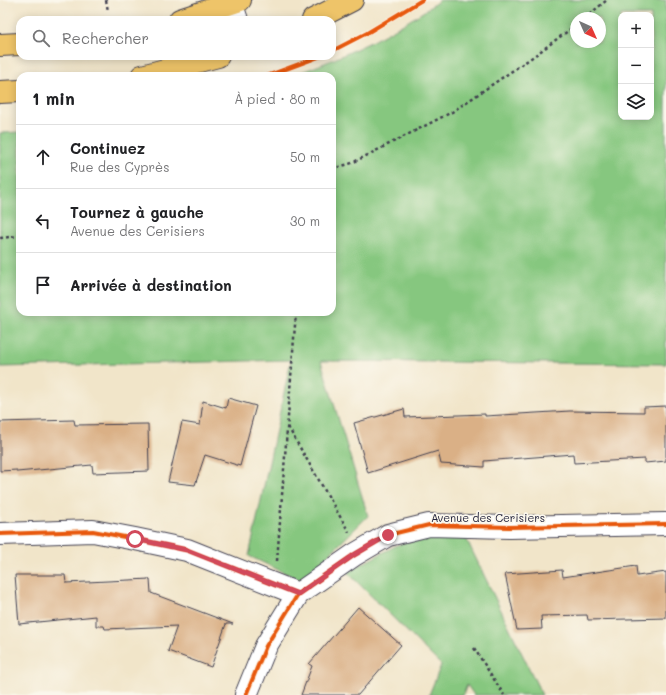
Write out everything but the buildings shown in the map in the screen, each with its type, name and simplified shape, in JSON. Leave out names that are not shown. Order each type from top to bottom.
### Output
[{"type":"main road","points":[[321,16],[352,0]]},
{"type":"main road","points":[[195,16],[234,6]]},
{"type":"main road","points":[[0,45],[16,44]]},
{"type":"main road","points":[[157,72],[203,60]]},
{"type":"main road","points":[[0,92],[16,91]]},
{"type":"street","name":"Avenue des Cerisiers","points":[[246,695],[266,646],[298,594],[360,551],[388,535],[429,525],[509,527],[666,524]]},
{"type":"street","points":[[0,534],[93,531],[135,539],[187,550],[298,594]]},
{"type":"path","points":[[106,0],[108,11]]},
{"type":"path","points":[[592,12],[607,0]]},
{"type":"path","points":[[336,168],[352,163],[452,112],[570,29]]},
{"type":"path","points":[[0,238],[16,236]]},
{"type":"path","points":[[275,585],[296,316]]},
{"type":"path","points":[[288,426],[360,551]]},
{"type":"path","points":[[474,648],[504,695]]},
{"type":"green space","points":[[440,0],[666,0],[666,364],[321,361],[368,516],[302,581],[249,556],[291,360],[0,367],[0,133],[16,132],[16,316],[336,316],[336,72],[301,72],[331,60],[336,60],[336,58],[406,23]]},
{"type":"green space","points":[[425,537],[466,538],[542,695],[474,695],[467,685],[463,695],[429,695],[441,665],[347,572],[397,545]]},
{"type":"cycle path","points":[[336,49],[367,33],[422,0]]},
{"type":"cycle path","points":[[278,72],[310,60]]},
{"type":"cycle path","points":[[246,695],[266,646],[298,594],[354,555],[388,535],[429,525],[509,527],[666,524]]},
{"type":"cycle path","points":[[0,534],[93,531],[135,539],[187,550],[298,594]]},
{"type":"route","points":[[135,539],[187,550],[298,594],[354,555],[388,535]]}]
